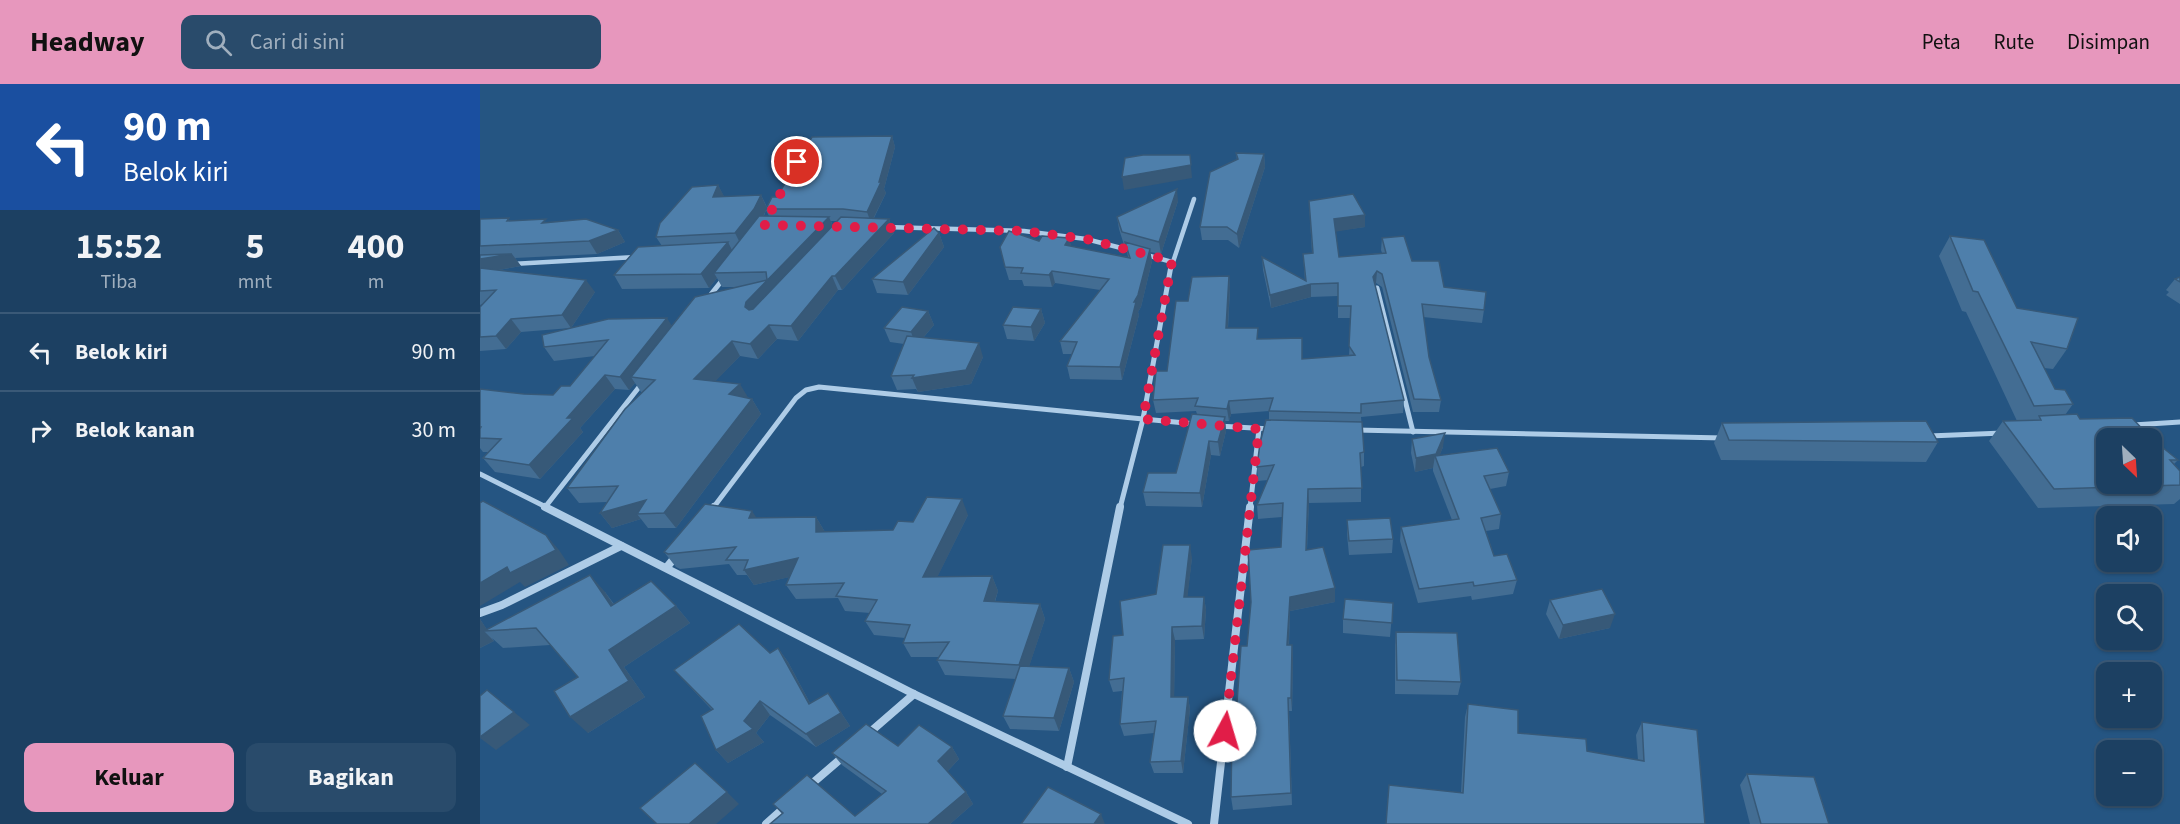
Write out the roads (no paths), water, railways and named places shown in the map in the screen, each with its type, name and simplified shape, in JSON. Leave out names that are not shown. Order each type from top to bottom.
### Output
[{"type":"street","points":[[787,182],[806,142]]},
{"type":"street","points":[[1067,767],[1126,479],[1143,419],[1172,261],[1194,199]]},
{"type":"street","points":[[882,227],[1024,231],[1086,239],[1172,261]]},
{"type":"street","points":[[501,264],[640,257]]},
{"type":"street","points":[[704,303],[731,268]]},
{"type":"street","points":[[1377,288],[1413,432]]},
{"type":"street","points":[[546,506],[647,376]]},
{"type":"street","points":[[704,521],[796,398],[806,390],[819,387],[1201,424]]},
{"type":"street","points":[[2121,426],[2180,422]]},
{"type":"street","points":[[1212,425],[1282,429]]},
{"type":"street","points":[[1214,824],[1259,429]]},
{"type":"street","points":[[1350,429],[1736,438]]},
{"type":"street","points":[[1919,436],[2013,432]]},
{"type":"street","points":[[480,474],[914,694],[1188,824]]},
{"type":"street","points":[[480,613],[502,605],[621,546]]},
{"type":"street","points":[[666,567],[682,548]]},
{"type":"street","points":[[862,740],[914,694]]},
{"type":"street","points":[[801,793],[853,747]]},
{"type":"street","points":[[766,824],[792,801]]}]
